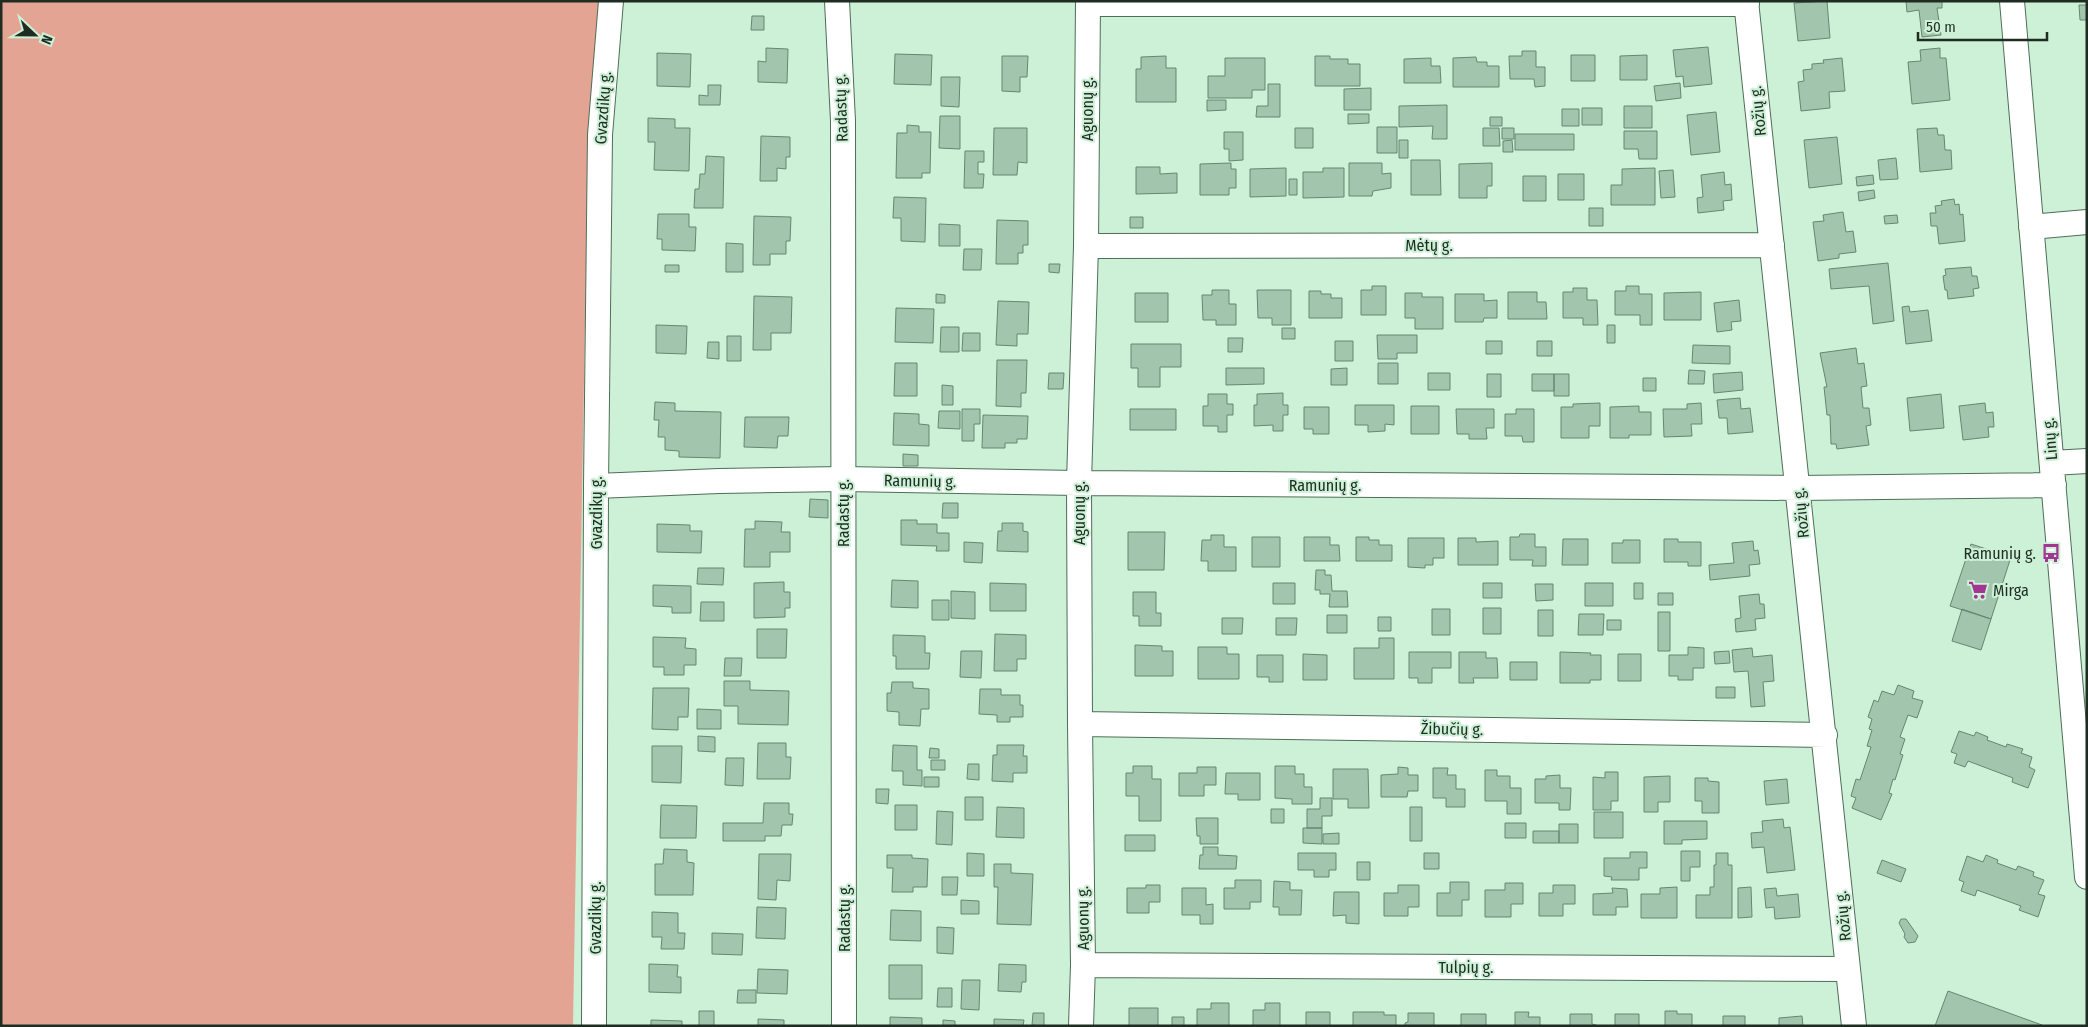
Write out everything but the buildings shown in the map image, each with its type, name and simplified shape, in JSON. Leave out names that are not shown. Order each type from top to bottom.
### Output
[{"type":"street","name":"Gvazdikų g.","points":[[594,1026],[596,486],[600,135],[610,1]]},
{"type":"street","name":"Radastų g.","points":[[838,1],[842,121],[844,1026]]},
{"type":"street","name":"Linų g.","points":[[2012,1],[2053,474],[2080,704],[2087,877]]},
{"type":"street","points":[[1088,3],[1746,3]]},
{"type":"street","name":"Aguonų g.","points":[[1082,1026],[1079,483],[1086,246],[1088,3]]},
{"type":"street","name":"Rožių g.","points":[[1746,3],[1825,735],[1854,1026]]},
{"type":"street","points":[[2032,227],[2087,222]]},
{"type":"street","name":"Mėtų g.","points":[[1086,246],[1772,245]]},
{"type":"street","name":"Ramunių g.","points":[[596,486],[719,481],[843,479],[1079,483],[1798,488],[2053,474],[2087,461]]},
{"type":"street","name":"Žibučių g.","points":[[1080,724],[1825,735]]},
{"type":"street","name":"Tulpių g.","points":[[1083,965],[1848,969]]},
{"type":"shaded area","points":[[1,1],[599,1],[588,146],[573,1026],[1,1026]]},
{"type":"place","name":"Ramunių g.","points":[[2051,553]]},
{"type":"place","name":"Mirga","points":[[1978,590]]}]
